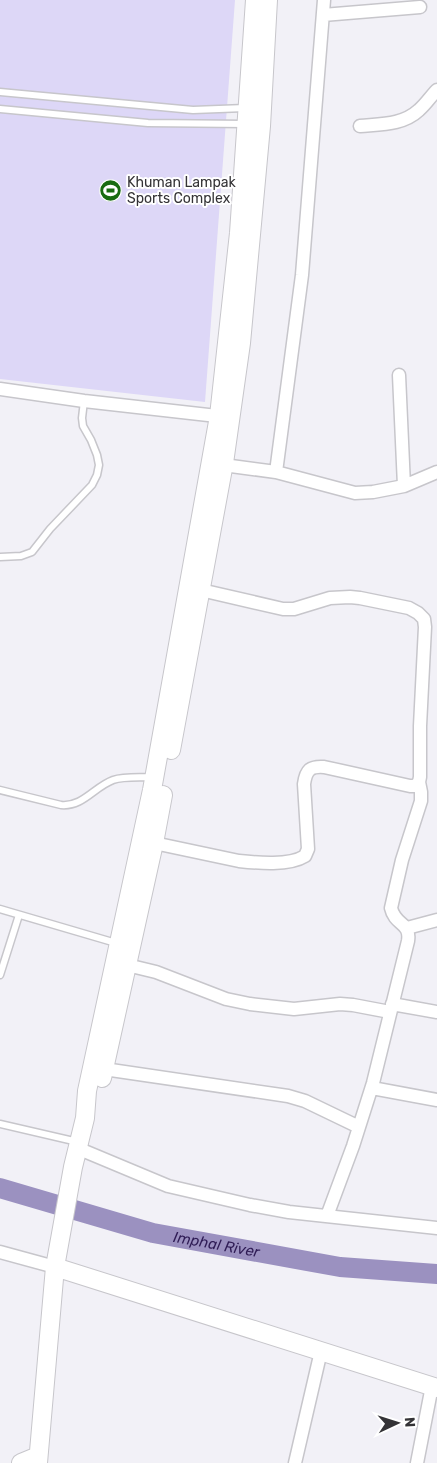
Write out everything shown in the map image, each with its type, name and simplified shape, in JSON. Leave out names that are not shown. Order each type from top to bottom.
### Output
[{"type":"main road","points":[[255,0],[255,117]]},
{"type":"main road","points":[[21,1463],[38,1459],[55,1263],[78,1145],[86,1118],[98,1095],[154,843],[195,588],[225,417],[241,343],[255,117],[268,0]]},
{"type":"main road","points":[[86,1118],[87,1091],[195,588]]},
{"type":"main road","points":[[55,1263],[434,1387]]},
{"type":"street","points":[[272,471],[302,275],[324,0]]},
{"type":"street","points":[[323,15],[420,7]]},
{"type":"street","points":[[360,126],[392,123],[411,117],[421,109],[437,90]]},
{"type":"street","points":[[399,375],[404,486]]},
{"type":"street","points":[[0,389],[84,401],[225,417]]},
{"type":"street","points":[[217,464],[272,471],[355,493],[373,492],[404,486],[437,472]]},
{"type":"street","points":[[195,588],[283,609],[294,609],[330,598],[350,597],[409,608],[418,612],[424,619],[420,707],[419,782],[421,801],[402,860],[391,908],[392,915],[407,928],[409,932],[408,941],[372,1088],[327,1216]]},
{"type":"street","points":[[154,843],[239,861],[300,860],[306,856],[308,848],[304,784],[309,769],[317,766],[324,767],[410,786],[415,786],[419,782]]},
{"type":"street","points":[[407,928],[437,920]]},
{"type":"street","points":[[127,965],[156,972],[226,998],[250,1004],[294,1009],[340,1004],[437,1012]]},
{"type":"street","points":[[104,1069],[288,1096],[305,1101],[359,1127]]},
{"type":"street","points":[[372,1088],[437,1100]]},
{"type":"street","points":[[78,1145],[168,1186],[289,1212],[437,1228]]},
{"type":"street","points":[[0,1252],[55,1263]]},
{"type":"street","points":[[295,1463],[321,1351]]},
{"type":"street","points":[[416,1463],[434,1387]]},
{"type":"lane","points":[[0,92],[255,117]]},
{"type":"lane","points":[[0,109],[148,122],[255,117]]},
{"type":"lane","points":[[0,557],[21,556],[32,552],[50,529],[92,485],[97,476],[99,465],[97,455],[83,426],[84,401]]},
{"type":"lane","points":[[0,790],[28,798],[70,806],[84,800],[116,779],[154,777]]},
{"type":"lane","points":[[0,909],[119,943]]},
{"type":"lane","points":[[0,975],[19,914]]},
{"type":"lane","points":[[0,1124],[78,1145]]},
{"type":"shaded area","name":"Khuman Lampak Sports Complex","points":[[0,0],[235,0],[205,402],[0,379]]},
{"type":"waterway","name":"Imphal River","points":[[0,1188],[153,1233],[340,1267],[437,1274]]},
{"type":"place","name":"Khuman Lampak Sports Complex","points":[[111,190]]}]
